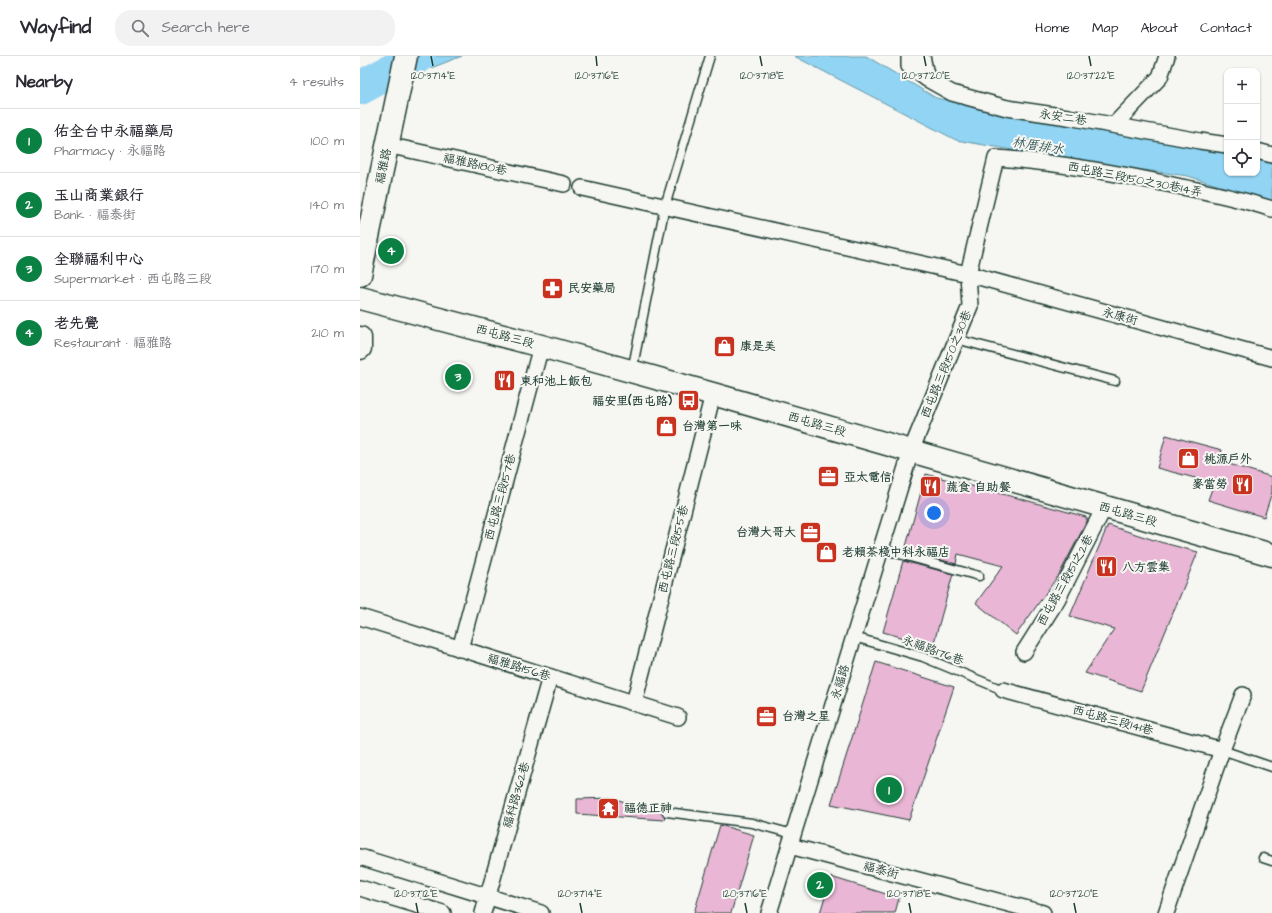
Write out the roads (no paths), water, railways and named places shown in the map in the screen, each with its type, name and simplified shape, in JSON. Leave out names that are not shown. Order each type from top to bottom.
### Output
[{"type":"street","name":"福雅路","points":[[360,275],[406,56]]},
{"type":"street","name":"永安二巷","points":[[909,56],[909,66],[927,79],[952,93],[1007,108],[1224,145]]},
{"type":"street","points":[[922,56],[927,79]]},
{"type":"street","points":[[1114,125],[1160,77],[1167,56]]},
{"type":"street","name":"福雅路180巷","points":[[387,145],[564,184]]},
{"type":"street","points":[[1260,152],[1272,155]]},
{"type":"street","name":"西屯路三段150之30巷14弄","points":[[996,158],[1034,161],[1130,175],[1244,200],[1272,209]]},
{"type":"street","name":"西屯路三段150之30巷","points":[[911,451],[970,306],[968,274],[996,158]]},
{"type":"street","name":"永康街","points":[[582,188],[968,274],[1272,358]]},
{"type":"street","name":"西屯路三段","points":[[360,298],[713,394],[1104,508],[1272,555]]},
{"type":"street","points":[[360,338],[360,348]]},
{"type":"street","name":"西屯路三段157巷","points":[[460,649],[541,346]]},
{"type":"street","name":"西屯路三段155巷","points":[[634,703],[713,394]]},
{"type":"street","name":"永福路","points":[[769,913],[911,451]]},
{"type":"street","name":"西屯路三段151之2巷","points":[[1024,652],[1056,600],[1104,508]]},
{"type":"street","name":"福雅路156巷","points":[[360,617],[678,717]]},
{"type":"street","name":"福科路362巷","points":[[483,913],[550,677]]},
{"type":"street","name":"西屯路三段141巷","points":[[1003,690],[1222,750]]},
{"type":"street","points":[[1166,913],[1222,750],[1243,695]]},
{"type":"street","name":"福泰街","points":[[791,840],[1043,913]]},
{"type":"street","points":[[360,857],[541,913]]},
{"type":"street","points":[[360,888],[443,913]]},
{"type":"lane","points":[[632,372],[665,206],[710,56]]},
{"type":"lane","points":[[956,339],[1115,381]]},
{"type":"lane","points":[[881,549],[979,576]]},
{"type":"lane","name":"永福路176巷","points":[[854,637],[923,657],[1003,690]]},
{"type":"lane","points":[[1222,750],[1272,767]]},
{"type":"lane","points":[[667,812],[752,823],[791,840]]},
{"type":"lane","points":[[1263,858],[1272,860]]},
{"type":"water","points":[[431,56],[462,56],[426,70]]},
{"type":"water","name":"林厝排水","points":[[794,56],[866,56],[936,98],[1098,131],[1224,152],[1224,176],[1260,176],[1260,160],[1272,164],[1272,202],[1188,176],[1064,159],[956,140]]},
{"type":"waterway","points":[[360,88],[419,56]]},
{"type":"place","name":"老先覺","points":[[391,251]]},
{"type":"place","name":"民安藥局","points":[[553,288]]},
{"type":"place","name":"康是美","points":[[725,346]]},
{"type":"place","name":"全聯福利中心","points":[[458,377]]},
{"type":"place","name":"東和池上飯包","points":[[504,381]]},
{"type":"place","name":"福安里(西屯路)","points":[[688,401]]},
{"type":"place","name":"台灣第一味","points":[[667,426]]},
{"type":"place","name":"桃源戶外","points":[[1189,459]]},
{"type":"place","name":"亞太電信","points":[[829,477]]},
{"type":"place","name":"麥當勞","points":[[1243,484]]},
{"type":"place","name":"蔬食 自助餐","points":[[931,487]]},
{"type":"place","name":"台灣大哥大","points":[[811,532]]},
{"type":"place","name":"老賴茶棧中科永福店","points":[[827,552]]},
{"type":"place","name":"八方雲集","points":[[1107,567]]},
{"type":"place","name":"台灣之星","points":[[767,716]]},
{"type":"place","name":"佑全台中永福藥局","points":[[889,790]]},
{"type":"place","name":"福德正神","points":[[608,808]]},
{"type":"place","name":"玉山商業銀行","points":[[820,885]]}]
